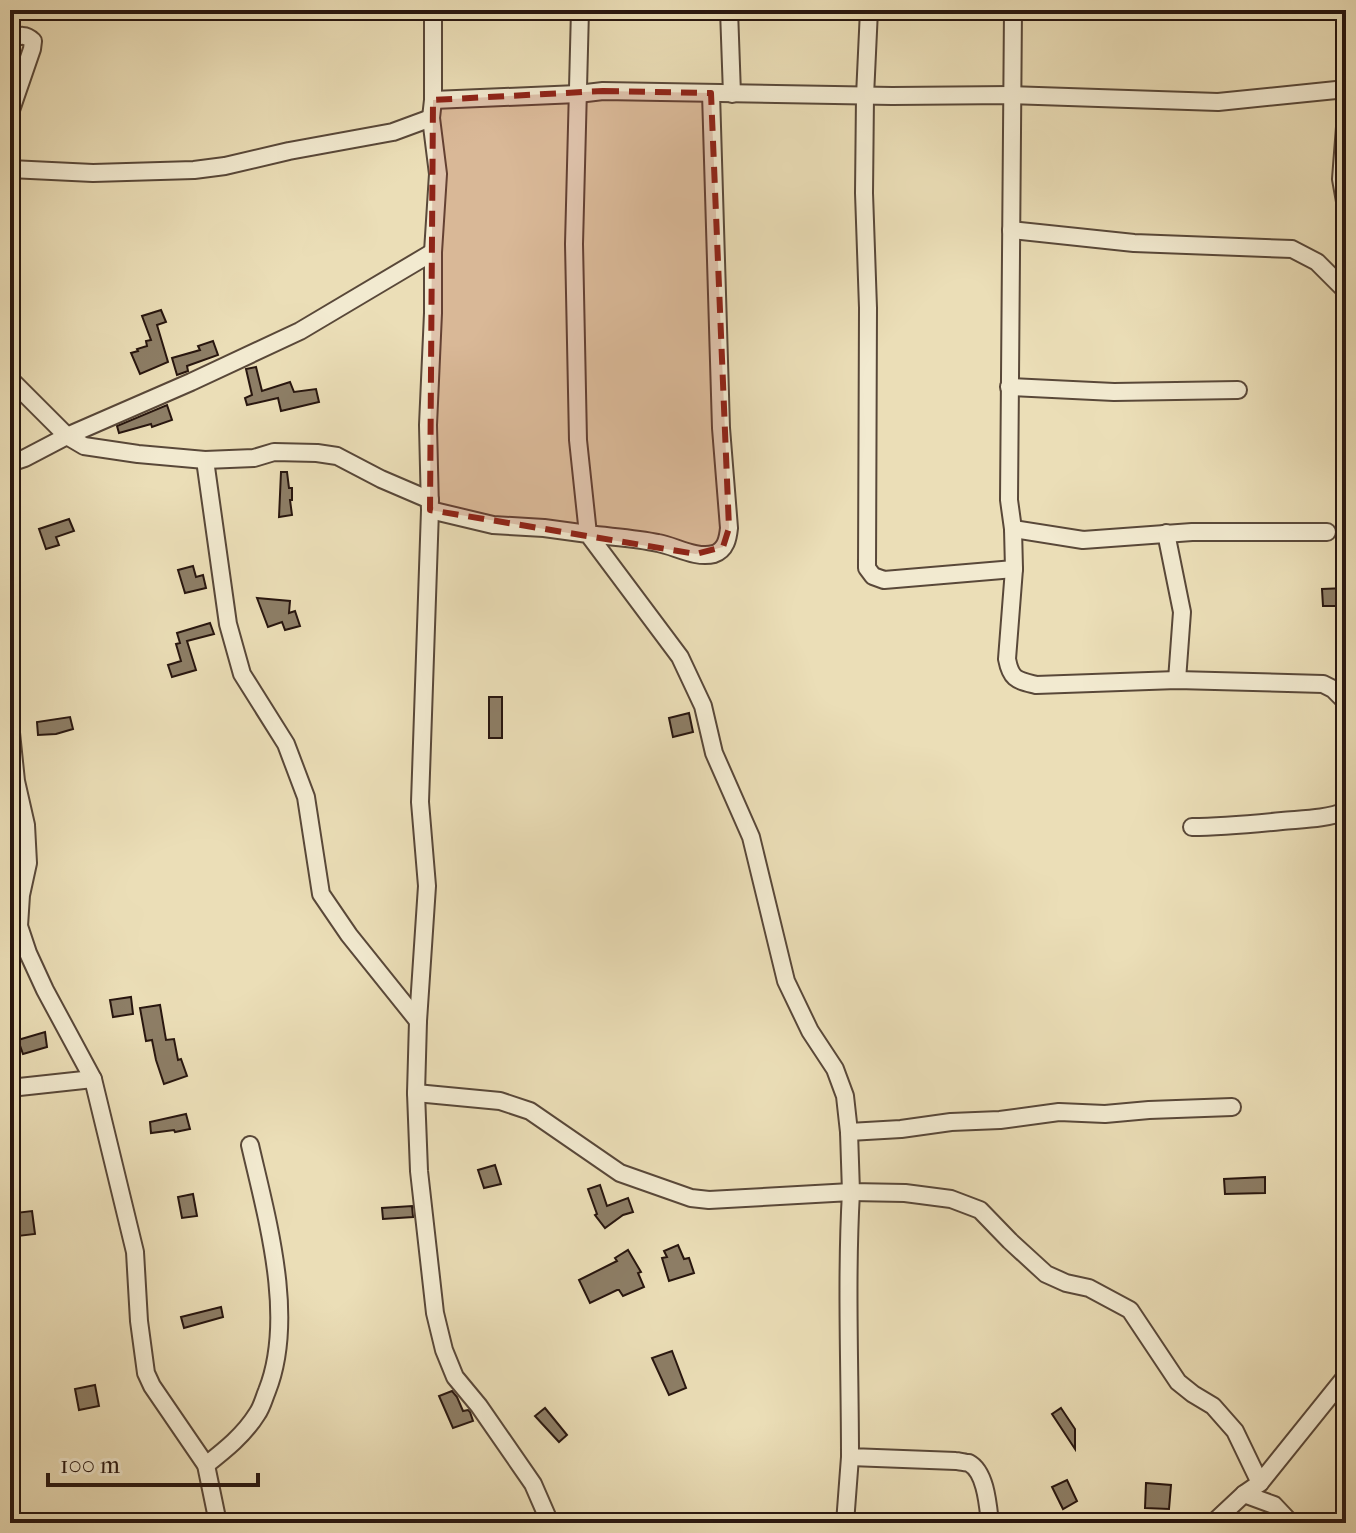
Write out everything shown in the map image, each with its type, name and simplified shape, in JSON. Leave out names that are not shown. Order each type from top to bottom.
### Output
[{"type":"street","points":[[433,10],[432,109],[438,174],[428,425],[430,505],[420,802],[427,886],[418,1021],[416,1093],[419,1171],[435,1313],[444,1350],[455,1377],[533,1484],[550,1523]]},
{"type":"street","points":[[580,10],[574,244],[578,440],[588,534],[680,657],[703,706],[714,753],[751,837],[786,981],[810,1031],[835,1069],[845,1096],[851,1192],[848,1258],[850,1457],[845,1523]]},
{"type":"street","points":[[729,10],[732,94]]},
{"type":"street","points":[[869,10],[864,193],[868,308],[867,568],[873,576],[884,580],[1014,569]]},
{"type":"street","points":[[1013,10],[1009,500],[1014,569],[1007,659],[1009,670],[1019,681],[1036,685],[1177,680],[1323,684],[1346,702]]},
{"type":"street","points":[[10,39],[23,35],[33,41],[10,113]]},
{"type":"street","points":[[10,169],[93,173],[225,166],[393,132],[432,109],[603,91],[865,96],[1012,95],[1218,102],[1346,89]]},
{"type":"street","points":[[10,379],[67,436],[84,446],[205,460],[254,458],[274,452],[337,456],[430,505],[493,525],[544,528],[658,543],[696,554],[714,554],[728,539],[721,428],[711,93]]},
{"type":"street","points":[[1346,114],[1341,179],[1346,207]]},
{"type":"street","points":[[1011,230],[1134,243],[1292,249],[1317,262],[1346,291]]},
{"type":"street","points":[[10,463],[300,331],[433,252]]},
{"type":"street","points":[[1009,387],[1114,392],[1238,390]]},
{"type":"street","points":[[205,460],[228,624],[238,662],[242,674],[286,744],[306,797],[321,894],[349,935],[418,1021]]},
{"type":"street","points":[[1013,529],[1083,540],[1166,533],[1327,532]]},
{"type":"street","points":[[1166,533],[1182,612],[1177,680]]},
{"type":"street","points":[[10,723],[16,810],[26,825],[28,863],[21,895],[19,926],[45,990],[93,1079],[135,1252],[146,1373],[206,1465],[218,1523]]},
{"type":"street","points":[[1192,827],[1293,821],[1333,816],[1346,811]]},
{"type":"street","points":[[10,1088],[93,1079]]},
{"type":"street","points":[[416,1093],[500,1101],[530,1111],[620,1173],[691,1198],[709,1200],[851,1192],[905,1193],[951,1199],[980,1210],[1046,1274],[1089,1288],[1130,1310],[1178,1382],[1213,1406],[1235,1431],[1260,1483]]},
{"type":"street","points":[[849,1132],[1059,1112],[1105,1114],[1232,1107]]},
{"type":"street","points":[[206,1465],[232,1445],[258,1412],[273,1375],[280,1314],[271,1239],[250,1145]]},
{"type":"street","points":[[1213,1523],[1260,1483],[1346,1376]]},
{"type":"street","points":[[850,1457],[968,1463],[976,1469],[984,1487],[990,1523]]},
{"type":"street","points":[[1244,1494],[1274,1505],[1291,1523]]},
{"type":"highlighted area","points":[[603,91],[711,93],[729,528],[723,547],[696,554],[430,510],[433,100]]},
{"type":"building","points":[[161,310],[166,322],[157,325],[168,362],[140,374],[131,353],[147,346],[146,341],[151,340],[142,316]]},
{"type":"building","points":[[213,341],[218,355],[187,366],[188,371],[177,375],[172,358],[200,350],[198,346]]},
{"type":"building","points":[[256,367],[262,391],[290,382],[294,392],[316,389],[319,402],[281,411],[278,398],[247,405],[245,398],[252,395],[246,369]]},
{"type":"building","points":[[167,405],[172,420],[119,433],[117,426]]},
{"type":"building","points":[[281,472],[287,472],[289,488],[292,488],[292,515],[279,517]]},
{"type":"building","points":[[69,519],[74,531],[56,537],[59,545],[46,549],[39,529]]},
{"type":"building","points":[[193,566],[196,577],[203,575],[206,588],[185,593],[178,570]]},
{"type":"building","points":[[1346,588],[1346,606],[1323,606],[1322,589]]},
{"type":"building","points":[[257,598],[290,601],[289,613],[295,611],[300,626],[285,630],[282,622],[268,627]]},
{"type":"building","points":[[210,623],[214,634],[187,641],[196,670],[172,677],[168,665],[181,661],[176,644],[180,643],[177,633]]},
{"type":"building","points":[[489,697],[502,697],[502,738],[489,738]]},
{"type":"building","points":[[689,713],[693,732],[673,737],[669,718]]},
{"type":"building","points":[[70,717],[73,729],[38,735],[37,722]]},
{"type":"building","points":[[131,997],[133,1014],[113,1017],[110,1000]]},
{"type":"building","points":[[160,1005],[166,1040],[174,1039],[178,1060],[181,1059],[187,1076],[164,1084],[152,1040],[146,1041],[140,1008]]},
{"type":"building","points":[[45,1032],[47,1047],[23,1054],[18,1040]]},
{"type":"building","points":[[186,1114],[190,1129],[151,1133],[150,1122]]},
{"type":"building","points":[[495,1165],[501,1184],[484,1188],[478,1170]]},
{"type":"building","points":[[1265,1177],[1265,1193],[1225,1194],[1224,1179]]},
{"type":"building","points":[[600,1185],[607,1206],[628,1198],[633,1212],[605,1228],[595,1215],[588,1189]]},
{"type":"building","points":[[193,1194],[197,1216],[182,1218],[178,1197]]},
{"type":"building","points":[[412,1206],[413,1217],[383,1219],[382,1208]]},
{"type":"building","points":[[32,1211],[35,1234],[18,1236],[15,1213]]},
{"type":"building","points":[[678,1245],[684,1259],[689,1258],[694,1273],[669,1281],[662,1258],[667,1257],[664,1251]]},
{"type":"building","points":[[628,1250],[641,1272],[638,1273],[644,1287],[623,1296],[617,1290],[590,1303],[579,1280],[617,1261],[615,1258]]},
{"type":"building","points":[[221,1307],[223,1317],[184,1328],[181,1317]]},
{"type":"building","points":[[672,1351],[686,1388],[669,1395],[652,1358]]},
{"type":"building","points":[[95,1385],[99,1406],[79,1410],[75,1389]]},
{"type":"building","points":[[452,1391],[463,1411],[470,1412],[473,1421],[453,1428],[439,1396]]},
{"type":"building","points":[[545,1408],[567,1435],[559,1442],[535,1416]]},
{"type":"building","points":[[1061,1408],[1075,1429],[1075,1449],[1052,1414]]},
{"type":"building","points":[[1067,1480],[1077,1501],[1063,1509],[1052,1487]]},
{"type":"building","points":[[1146,1483],[1171,1485],[1169,1509],[1145,1508]]}]
